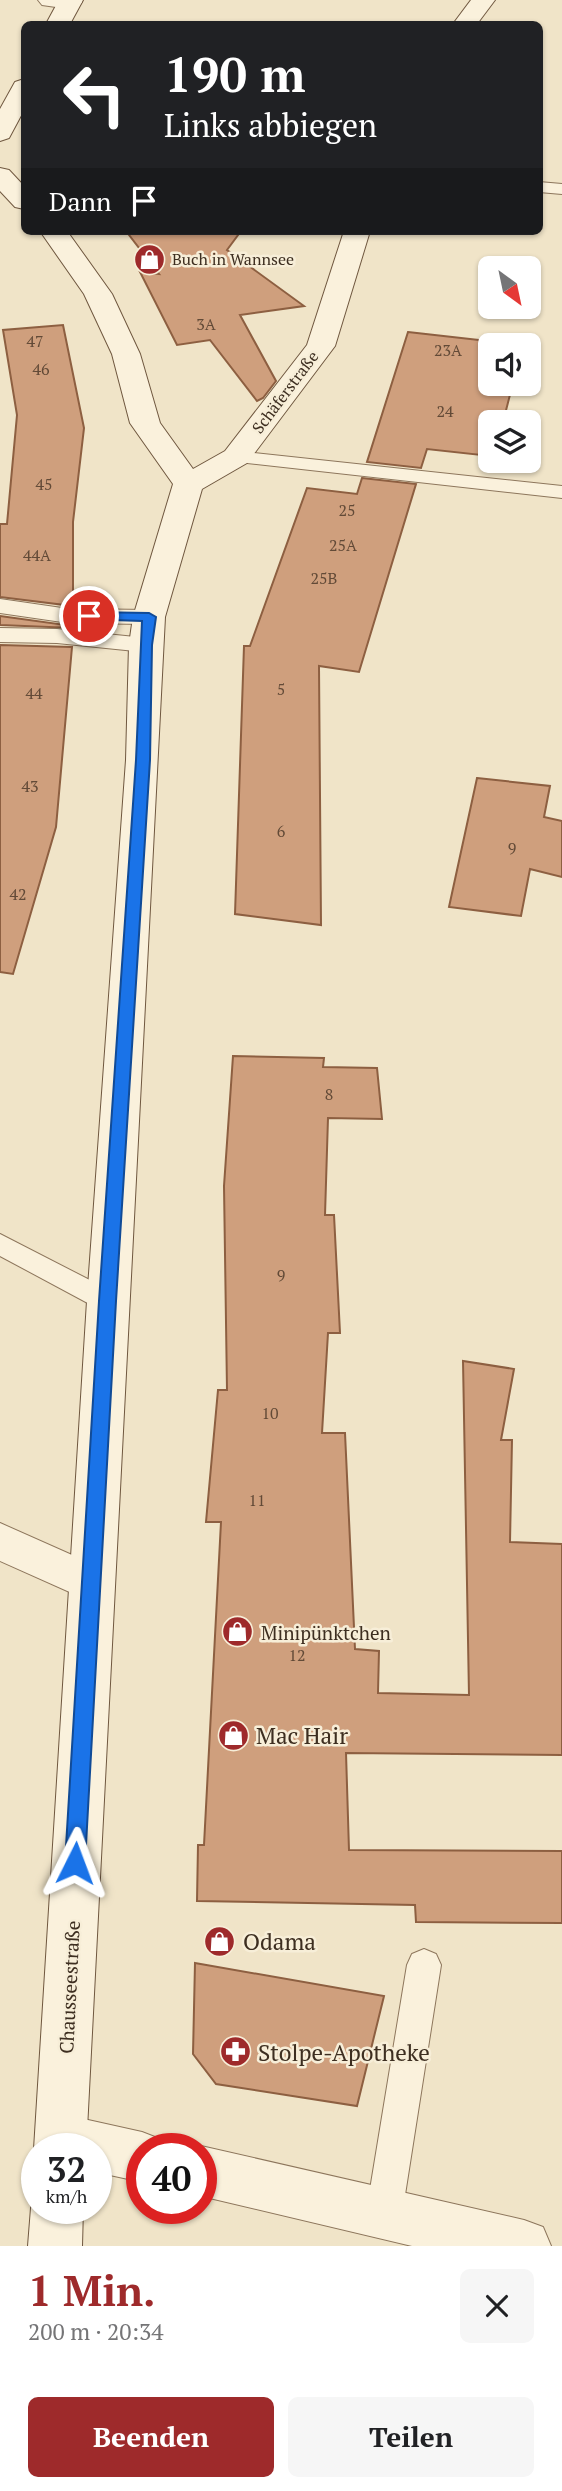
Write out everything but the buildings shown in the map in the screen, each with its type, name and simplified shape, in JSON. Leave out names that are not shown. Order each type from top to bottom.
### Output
[{"type":"street","points":[[468,21],[484,0]]},
{"type":"street","points":[[59,21],[64,1]]},
{"type":"street","points":[[0,133],[21,93]]},
{"type":"street","points":[[0,176],[21,198]]},
{"type":"street","points":[[56,235],[98,294],[126,354],[145,423],[188,484]]},
{"type":"street","name":"Schäferstraße","points":[[188,484],[236,457],[321,346],[356,235]]},
{"type":"street","name":"Chausseestraße","points":[[62,2133],[107,1301],[143,760],[147,631],[188,484]]},
{"type":"street","points":[[0,1541],[92,1584]]},
{"type":"street","points":[[217,2175],[524,2246]]},
{"type":"street","points":[[55,2246],[56,2224]]},
{"type":"lane","points":[[543,187],[562,189]]},
{"type":"lane","points":[[236,457],[562,492]]},
{"type":"lane","points":[[0,607],[69,616],[147,631]]},
{"type":"lane","points":[[0,635],[57,636],[147,631]]},
{"type":"lane","points":[[0,1244],[107,1301]]},
{"type":"lane","points":[[384,2214],[424,1965]]},
{"type":"place","name":"Buch in Wannsee","points":[[149,259]]},
{"type":"place","name":"Minipünktchen","points":[[238,1632]]},
{"type":"place","name":"Mac Hair","points":[[233,1735]]},
{"type":"place","name":"Odama","points":[[220,1941]]},
{"type":"place","name":"Stolpe-Apotheke","points":[[235,2052]]},
{"type":"route","points":[[75,1863],[107,1301],[143,760],[145,645],[149,617],[89,616]]}]
